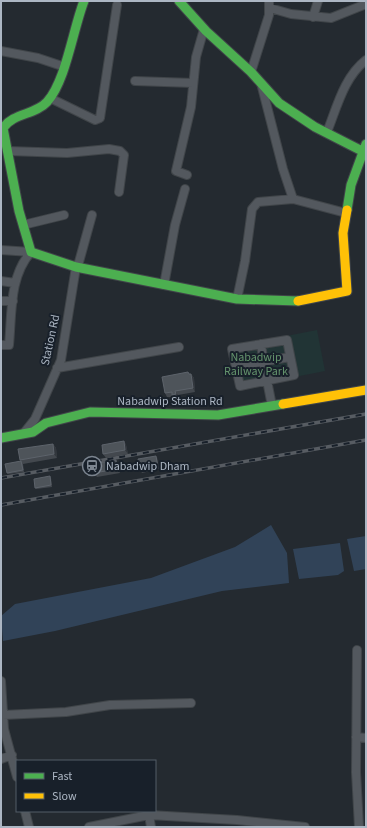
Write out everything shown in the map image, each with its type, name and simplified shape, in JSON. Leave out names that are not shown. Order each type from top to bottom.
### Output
[{"type":"street","points":[[31,252],[5,162],[8,152],[2,128],[3,123],[38,110],[50,98],[62,66],[77,16],[84,1]]},
{"type":"street","points":[[1,250],[31,252],[76,267],[237,299],[297,301],[347,291],[343,233],[351,185],[365,150],[297,116],[280,103],[251,72],[204,29],[179,1]]},
{"type":"street","points":[[313,17],[318,1]]},
{"type":"street","points":[[251,72],[269,4],[291,14],[331,18],[366,4]]},
{"type":"street","points":[[50,98],[95,120],[100,118],[117,5]]},
{"type":"street","points":[[187,175],[176,171],[191,107],[196,57],[204,29]]},
{"type":"street","points":[[1,51],[43,59],[62,66]]},
{"type":"street","points":[[327,132],[345,86],[354,72],[366,60]]},
{"type":"street","points":[[135,80],[193,83]]},
{"type":"street","points":[[261,83],[283,169],[293,199]]},
{"type":"street","points":[[8,152],[67,153],[109,149],[120,151],[124,155],[119,192]]},
{"type":"street","points":[[164,284],[175,225],[185,189]]},
{"type":"street","points":[[237,299],[244,267],[254,204],[276,199],[293,199],[346,213]]},
{"type":"street","points":[[23,225],[64,215]]},
{"type":"street","name":"Station Rd","points":[[23,434],[35,419],[61,360],[76,267],[79,262],[92,215]]},
{"type":"street","points":[[1,345],[9,344],[15,283],[23,261],[31,252]]},
{"type":"street","points":[[1,281],[15,283]]},
{"type":"street","points":[[1,300],[13,301]]},
{"type":"street","points":[[287,340],[294,376],[240,386],[232,349],[261,344],[287,340]]},
{"type":"street","points":[[261,344],[272,406]]},
{"type":"street","points":[[57,368],[179,347]]},
{"type":"street","points":[[236,367],[290,357]]},
{"type":"street","name":"Nabadwip Station Rd","points":[[1,438],[33,432],[46,423],[90,412],[218,415],[366,390]]},
{"type":"street","points":[[357,650],[356,737],[359,827]]},
{"type":"street","points":[[1,681],[4,729],[16,773]]},
{"type":"street","points":[[3,715],[66,712],[110,705],[191,703]]},
{"type":"street","points":[[356,737],[366,738]]},
{"type":"street","points":[[1,759],[12,755]]},
{"type":"street","points":[[25,812],[29,827]]},
{"type":"street","points":[[89,827],[149,815],[237,820],[305,827]]},
{"type":"street","points":[[149,815],[151,827]]},
{"type":"green space","name":"Nabadwip Railway Park","points":[[317,330],[325,371],[239,388],[230,347]]},
{"type":"water","points":[[271,525],[287,553],[289,583],[222,591],[55,631],[3,641],[1,616],[15,604],[151,578],[235,547]]},
{"type":"water","points":[[366,536],[366,569],[354,571],[347,539]]},
{"type":"water","points":[[340,543],[344,571],[338,575],[299,579],[293,549]]},
{"type":"building","points":[[188,372],[191,374],[193,388],[175,391],[176,394],[172,395],[172,392],[165,393],[162,377]]},
{"type":"building","points":[[124,441],[125,450],[103,454],[102,445]]},
{"type":"building","points":[[53,444],[54,454],[20,460],[18,449]]},
{"type":"building","points":[[156,456],[158,468],[141,471],[138,459]]},
{"type":"building","points":[[116,460],[117,469],[94,473],[92,464]]},
{"type":"building","points":[[21,461],[23,470],[7,473],[5,464]]},
{"type":"building","points":[[50,476],[51,485],[35,488],[34,479]]},
{"type":"railway","points":[[1,478],[366,414]]},
{"type":"railway","points":[[1,505],[366,440]]},
{"type":"traffic: fast","points":[[84,1],[64,68],[54,93],[42,106],[12,119],[3,128],[19,211],[31,252],[76,267],[237,299],[298,301]]},
{"type":"traffic: fast","points":[[179,1],[206,31],[251,72],[279,103],[315,127],[366,153]]},
{"type":"traffic: fast","points":[[347,210],[351,185],[366,144]]},
{"type":"traffic: fast","points":[[1,438],[33,432],[46,423],[90,412],[218,415],[283,404]]},
{"type":"traffic: slow","points":[[298,301],[347,291],[343,233],[347,210]]},
{"type":"traffic: slow","points":[[283,404],[366,390]]},
{"type":"place","name":"Nabadwip Dham","points":[[92,466]]}]
